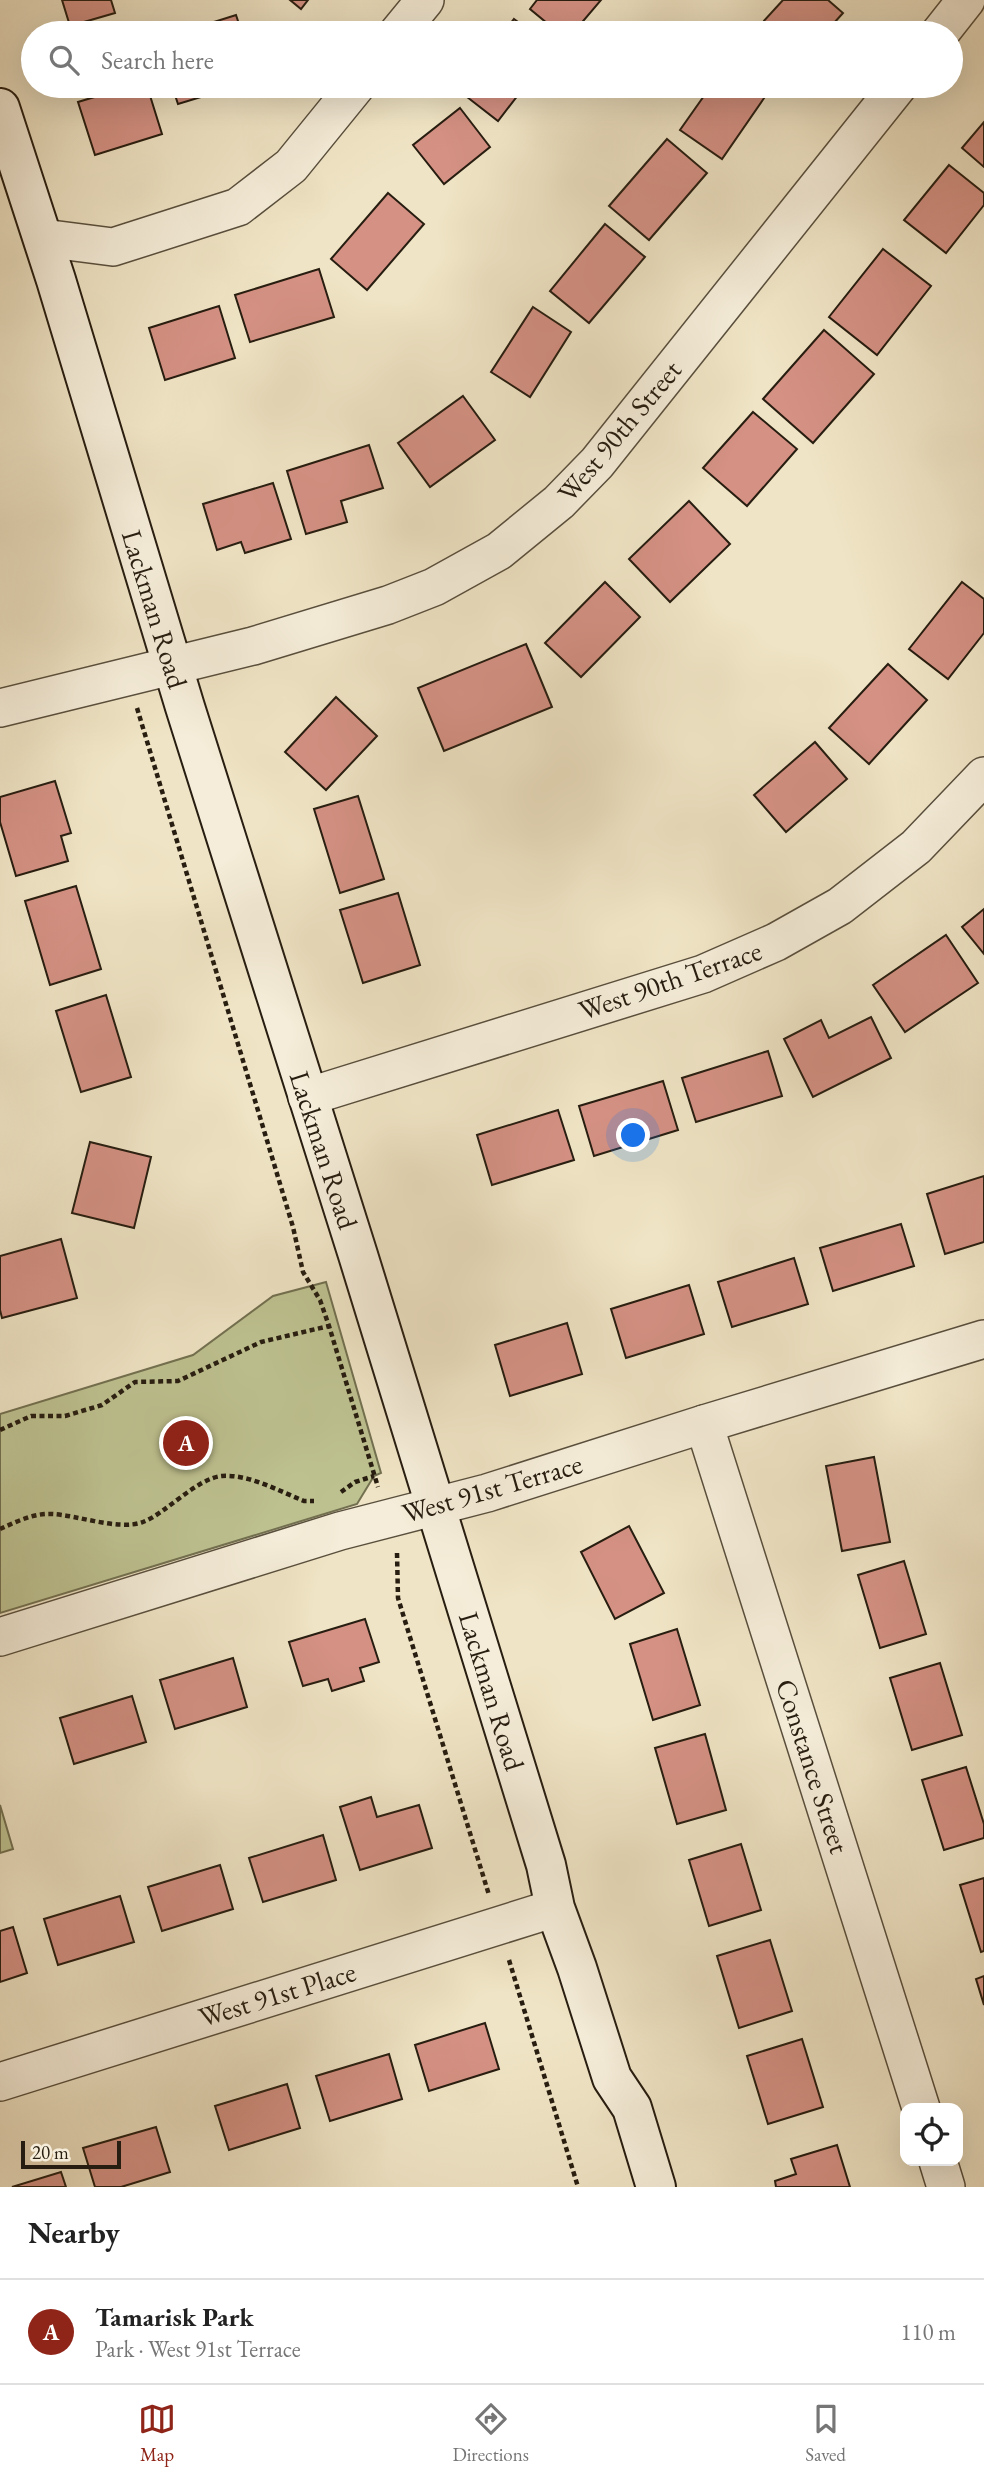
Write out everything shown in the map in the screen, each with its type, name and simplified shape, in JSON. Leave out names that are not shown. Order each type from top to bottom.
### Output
[{"type":"main road","name":"Lackman Road","points":[[0,108],[43,238],[173,667],[546,1865],[555,1908],[612,2078],[632,2108],[656,2187]]},
{"type":"street","points":[[408,21],[425,0]]},
{"type":"street","points":[[949,21],[966,0]]},
{"type":"street","points":[[43,238],[113,247],[239,206],[290,166],[346,98]]},
{"type":"street","name":"West 90th Street","points":[[0,708],[253,646],[388,605],[434,587],[499,551],[559,502],[597,463],[888,98]]},
{"type":"street","name":"West 90th Terrace","points":[[307,1097],[703,974],[776,942],[840,906],[916,847],[984,776]]},
{"type":"street","name":"West 91st Terrace","points":[[0,1637],[340,1531],[486,1493],[984,1339]]},
{"type":"street","name":"Constance Street","points":[[704,1424],[919,2103]]},
{"type":"street","name":"West 91st Place","points":[[0,2082],[555,1908]]},
{"type":"street","points":[[940,2166],[946,2187]]},
{"type":"path","points":[[137,707],[293,1227],[303,1272],[320,1300],[374,1475],[355,1482],[335,1496]]},
{"type":"path","points":[[0,1430],[31,1416],[65,1416],[102,1405],[135,1382],[178,1381],[261,1342],[329,1326]]},
{"type":"path","points":[[0,1529],[27,1517],[50,1514],[122,1524],[143,1522],[192,1489],[220,1475],[244,1478],[304,1501],[316,1501]]},
{"type":"path","points":[[397,1546],[398,1598],[578,2187]]},
{"type":"green space","points":[[326,1282],[381,1473],[374,1476],[357,1504],[0,1613],[0,1414],[193,1355],[273,1296]]},
{"type":"green space","points":[[0,1805],[13,1849],[0,1853]]},
{"type":"building","points":[[62,0],[111,0],[115,13],[87,21],[68,21]]},
{"type":"building","points":[[290,0],[308,0],[301,9]]},
{"type":"building","points":[[537,0],[601,0],[583,21],[544,21],[530,9]]},
{"type":"building","points":[[783,0],[828,0],[843,13],[836,21],[764,21]]},
{"type":"building","points":[[236,15],[238,21],[217,21]]},
{"type":"building","points":[[91,98],[151,98],[162,134],[95,155],[78,102]]},
{"type":"building","points":[[176,98],[198,98],[178,104]]},
{"type":"building","points":[[468,98],[516,98],[498,121]]},
{"type":"building","points":[[703,98],[764,98],[722,159],[680,130]]},
{"type":"building","points":[[460,108],[490,147],[444,184],[413,145]]},
{"type":"building","points":[[984,122],[984,167],[962,148]]},
{"type":"building","points":[[667,139],[707,173],[649,240],[609,206]]},
{"type":"building","points":[[949,165],[984,193],[984,205],[946,253],[904,220]]},
{"type":"building","points":[[388,193],[424,224],[367,290],[331,259]]},
{"type":"building","points":[[605,224],[645,257],[589,323],[550,291]]},
{"type":"building","points":[[883,249],[931,286],[877,355],[829,317]]},
{"type":"building","points":[[319,269],[334,317],[250,342],[235,295]]},
{"type":"building","points":[[219,306],[235,358],[165,380],[149,328]]},
{"type":"building","points":[[533,307],[571,332],[530,397],[491,372]]},
{"type":"building","points":[[824,330],[874,374],[813,443],[763,399]]},
{"type":"building","points":[[463,396],[495,440],[430,487],[398,443]]},
{"type":"building","points":[[753,412],[797,449],[747,506],[703,468]]},
{"type":"building","points":[[369,445],[383,488],[341,501],[347,522],[306,534],[287,471]]},
{"type":"building","points":[[273,483],[291,539],[245,553],[241,542],[217,550],[203,504]]},
{"type":"building","points":[[689,501],[730,544],[670,602],[629,559]]},
{"type":"building","points":[[605,582],[640,617],[581,677],[545,643]]},
{"type":"building","points":[[962,582],[984,599],[984,633],[948,679],[909,649]]},
{"type":"building","points":[[526,644],[552,707],[444,751],[418,688]]},
{"type":"building","points":[[888,664],[927,700],[869,764],[829,728]]},
{"type":"building","points":[[336,697],[377,736],[326,790],[285,752]]},
{"type":"building","points":[[815,742],[847,779],[786,832],[754,795]]},
{"type":"building","points":[[55,781],[71,833],[61,836],[68,861],[16,876],[0,822],[0,797]]},
{"type":"building","points":[[358,796],[384,879],[340,893],[314,809]]},
{"type":"building","points":[[76,886],[101,969],[50,985],[25,901]]},
{"type":"building","points":[[398,893],[420,965],[363,983],[340,910]]},
{"type":"building","points":[[984,909],[984,954],[962,927]]},
{"type":"building","points":[[946,935],[978,983],[905,1032],[873,985]]},
{"type":"building","points":[[106,995],[131,1077],[81,1092],[56,1011]]},
{"type":"building","points":[[871,1017],[891,1058],[813,1097],[784,1039],[821,1020],[829,1038]]},
{"type":"building","points":[[768,1051],[782,1096],[696,1122],[682,1078]]},
{"type":"building","points":[[663,1081],[678,1130],[594,1156],[579,1106]]},
{"type":"building","points":[[558,1110],[574,1160],[492,1185],[477,1135]]},
{"type":"building","points":[[90,1142],[151,1157],[134,1228],[72,1213]]},
{"type":"building","points":[[984,1176],[984,1242],[945,1254],[927,1194]]},
{"type":"building","points":[[901,1224],[914,1266],[833,1291],[820,1248]]},
{"type":"building","points":[[61,1239],[77,1298],[2,1318],[0,1256]]},
{"type":"building","points":[[794,1258],[808,1304],[732,1327],[718,1282]]},
{"type":"building","points":[[689,1285],[704,1334],[626,1358],[611,1309]]},
{"type":"building","points":[[567,1323],[582,1374],[510,1396],[495,1345]]},
{"type":"building","points":[[874,1457],[890,1542],[842,1551],[826,1466]]},
{"type":"building","points":[[629,1526],[664,1593],[615,1619],[581,1552]]},
{"type":"building","points":[[904,1561],[926,1634],[880,1648],[858,1575]]},
{"type":"building","points":[[365,1619],[379,1662],[360,1668],[364,1681],[332,1691],[328,1679],[303,1686],[289,1642]]},
{"type":"building","points":[[677,1629],[700,1705],[653,1720],[630,1644]]},
{"type":"building","points":[[233,1658],[247,1707],[175,1729],[160,1680]]},
{"type":"building","points":[[940,1663],[962,1735],[912,1750],[890,1678]]},
{"type":"building","points":[[132,1696],[146,1742],[74,1764],[60,1718]]},
{"type":"building","points":[[705,1734],[726,1810],[677,1824],[655,1748]]},
{"type":"building","points":[[966,1767],[984,1824],[984,1838],[944,1850],[922,1780]]},
{"type":"building","points":[[371,1797],[377,1817],[419,1805],[432,1848],[360,1870],[340,1807]]},
{"type":"building","points":[[323,1835],[336,1880],[263,1902],[249,1858]]},
{"type":"building","points":[[741,1844],[761,1910],[709,1926],[689,1860]]},
{"type":"building","points":[[220,1865],[233,1909],[162,1931],[148,1887]]},
{"type":"building","points":[[984,1878],[984,1951],[981,1952],[960,1885]]},
{"type":"building","points":[[120,1896],[134,1942],[58,1965],[44,1919]]},
{"type":"building","points":[[13,1927],[27,1973],[0,1982],[0,1931]]},
{"type":"building","points":[[770,1940],[792,2011],[739,2028],[717,1956]]},
{"type":"building","points":[[984,1976],[984,2005],[976,1979]]},
{"type":"building","points":[[485,2023],[499,2069],[429,2091],[415,2045]]},
{"type":"building","points":[[802,2039],[823,2107],[768,2124],[747,2056]]},
{"type":"building","points":[[389,2054],[402,2099],[330,2121],[316,2076]]},
{"type":"building","points":[[287,2084],[300,2128],[229,2150],[215,2106]]},
{"type":"building","points":[[156,2127],[170,2172],[121,2187],[95,2187],[83,2148]]},
{"type":"building","points":[[837,2145],[850,2187],[776,2187],[775,2181],[796,2174],[791,2159]]},
{"type":"building","points":[[61,2172],[66,2187],[12,2187]]},
{"type":"place","name":"Tamarisk Park","points":[[186,1443]]}]
